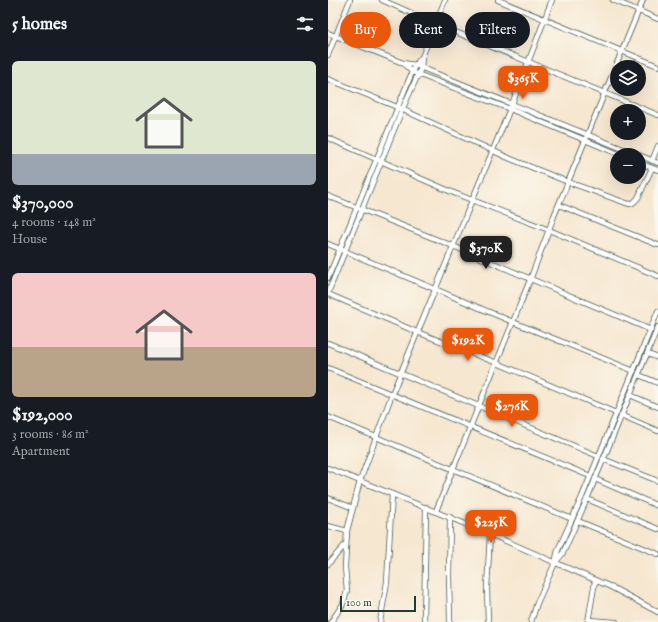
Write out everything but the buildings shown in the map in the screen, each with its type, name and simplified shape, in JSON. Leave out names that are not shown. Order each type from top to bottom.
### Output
[{"type":"street","points":[[328,55],[350,0]]},
{"type":"street","points":[[382,0],[409,12]]},
{"type":"street","points":[[440,12],[445,0]]},
{"type":"street","points":[[498,0],[545,18],[658,66]]},
{"type":"street","points":[[331,622],[343,604],[347,591],[347,531],[352,508],[376,436],[417,332],[510,109],[552,0]]},
{"type":"street","points":[[613,0],[658,19]]},
{"type":"street","points":[[436,511],[643,0]]},
{"type":"street","points":[[328,33],[403,63],[415,65],[622,148]]},
{"type":"street","points":[[457,33],[658,115]]},
{"type":"street","points":[[328,278],[357,208],[421,68],[422,57],[426,48]]},
{"type":"street","points":[[422,57],[415,65],[397,107],[362,210],[328,294],[616,413]]},
{"type":"street","points":[[403,63],[412,72],[510,109],[610,151]]},
{"type":"street","points":[[328,79],[397,107],[492,151],[568,182],[629,204],[633,203],[638,198],[652,168]]},
{"type":"street","points":[[328,138],[472,200],[549,230],[658,276]]},
{"type":"street","points":[[652,161],[658,146]]},
{"type":"street","points":[[646,158],[658,163]]},
{"type":"street","points":[[646,166],[658,170]]},
{"type":"street","points":[[328,196],[453,246],[530,280],[651,330]]},
{"type":"street","points":[[559,205],[658,245]]},
{"type":"street","points":[[328,244],[634,371]]},
{"type":"street","points":[[531,622],[537,603],[555,563],[558,550],[658,311]]},
{"type":"street","points":[[555,563],[564,553],[588,499],[658,327]]},
{"type":"street","points":[[328,343],[598,456]]},
{"type":"street","points":[[648,354],[658,358]]},
{"type":"street","points":[[328,368],[590,476]]},
{"type":"street","points":[[639,375],[658,383]]},
{"type":"street","points":[[630,395],[658,407]]},
{"type":"street","points":[[621,415],[658,431]]},
{"type":"street","points":[[328,417],[572,519]]},
{"type":"street","points":[[605,440],[610,442]]},
{"type":"street","points":[[603,459],[658,481]]},
{"type":"street","points":[[328,468],[490,534],[627,594],[658,612]]},
{"type":"street","points":[[595,479],[658,506]]},
{"type":"street","points":[[380,622],[387,582],[392,494]]},
{"type":"street","points":[[328,498],[352,508]]},
{"type":"street","points":[[588,499],[658,529]]},
{"type":"street","points":[[424,622],[426,507]]},
{"type":"street","points":[[450,517],[450,622]]},
{"type":"street","points":[[578,521],[658,554]]},
{"type":"street","points":[[328,526],[347,531]]},
{"type":"street","points":[[488,622],[487,588],[490,534]]},
{"type":"street","points":[[328,564],[346,545]]},
{"type":"street","points":[[595,581],[588,621],[616,622]]}]
